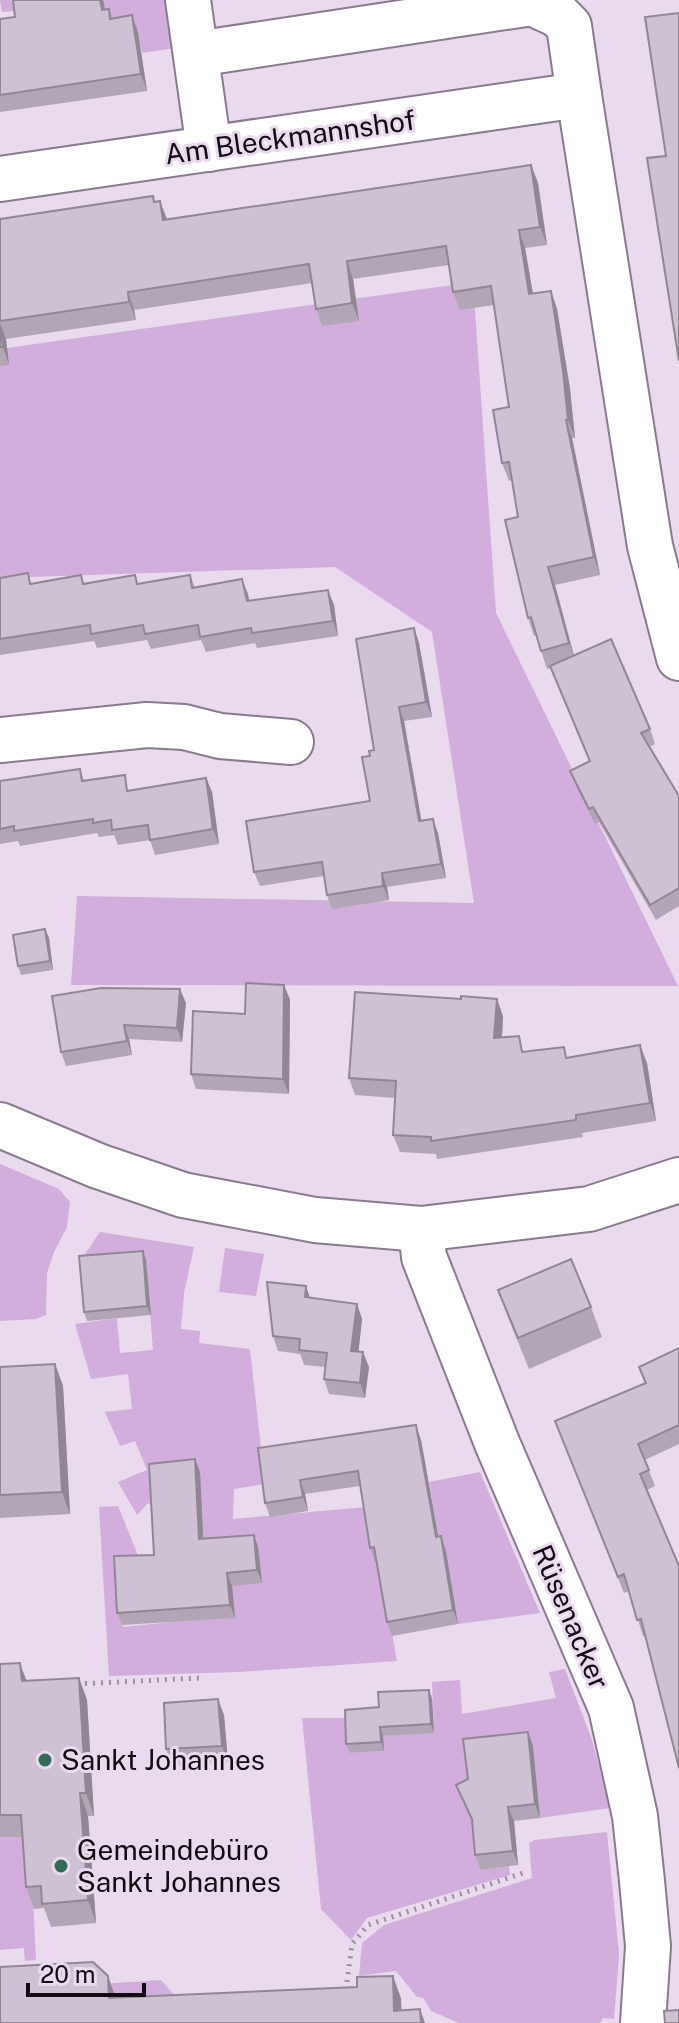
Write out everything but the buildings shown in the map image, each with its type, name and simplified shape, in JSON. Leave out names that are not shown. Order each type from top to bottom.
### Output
[{"type":"street","points":[[188,0],[209,149]]},
{"type":"street","points":[[196,54],[532,3],[558,15],[569,26],[650,546],[679,658]]},
{"type":"street","name":"Am Bleckmannshof","points":[[0,179],[579,95]]},
{"type":"street","points":[[0,740],[147,725],[291,742]]},
{"type":"street","points":[[0,1125],[98,1166],[183,1195],[315,1220],[421,1229],[589,1209],[679,1180]]},
{"type":"street","name":"Rüsenacker","points":[[421,1229],[424,1257],[497,1443],[611,1708],[663,1945],[643,2023]]},
{"type":"path","points":[[69,1684],[200,1678]]},
{"type":"path","points":[[347,1982],[352,1944],[368,1925],[526,1872]]},
{"type":"shaded area","points":[[0,0],[169,0],[175,48],[142,53],[138,32],[108,27],[104,3],[2,12]]},
{"type":"shaded area","points":[[473,282],[496,613],[678,986],[71,985],[77,896],[474,903],[432,632],[335,567],[0,578],[0,349]]},
{"type":"shaded area","points":[[0,1164],[59,1189],[70,1202],[67,1227],[47,1273],[46,1315],[36,1319],[0,1321]]},
{"type":"shaded area","points":[[100,1232],[194,1247],[184,1293],[181,1329],[200,1331],[199,1343],[250,1349],[265,1484],[234,1489],[233,1519],[366,1507],[397,1661],[239,1672],[109,1676],[99,1507],[118,1506],[143,1568],[118,1570],[123,1627],[192,1620],[204,1556],[199,1495],[147,1504],[137,1515],[118,1482],[147,1470],[135,1441],[120,1446],[105,1412],[132,1409],[128,1374],[91,1379],[75,1324],[117,1318],[120,1353],[153,1350],[146,1260],[82,1265],[85,1254]]},
{"type":"shaded area","points":[[225,1248],[264,1254],[256,1296],[219,1292]]},
{"type":"shaded area","points":[[480,1472],[540,1613],[458,1624],[446,1551],[441,1551],[429,1482]]},
{"type":"shaded area","points":[[565,1669],[592,1740],[610,1808],[540,1818],[533,1746],[473,1825],[481,1870],[509,1866],[510,1875],[367,1918],[351,1940],[321,1909],[302,1718],[348,1718],[350,1753],[383,1751],[383,1736],[434,1732],[432,1682],[460,1680],[462,1714],[556,1698],[549,1672]]},
{"type":"shaded area","points":[[607,1832],[619,1954],[614,2019],[603,2018],[600,2023],[459,2023],[431,2011],[423,1998],[417,1997],[396,1971],[359,1976],[362,1943],[384,1925],[532,1878],[529,1843],[535,1840]]},
{"type":"shaded area","points":[[0,1837],[30,1837],[36,1960],[25,1961],[24,1948],[0,1950]]},
{"type":"shaded area","points":[[161,1980],[176,1997],[117,2023],[101,1984]]},
{"type":"place","name":"Sankt Johannes","points":[[45,1760]]},
{"type":"place","name":"Gemeindebüro Sankt Johannes","points":[[61,1866]]}]
